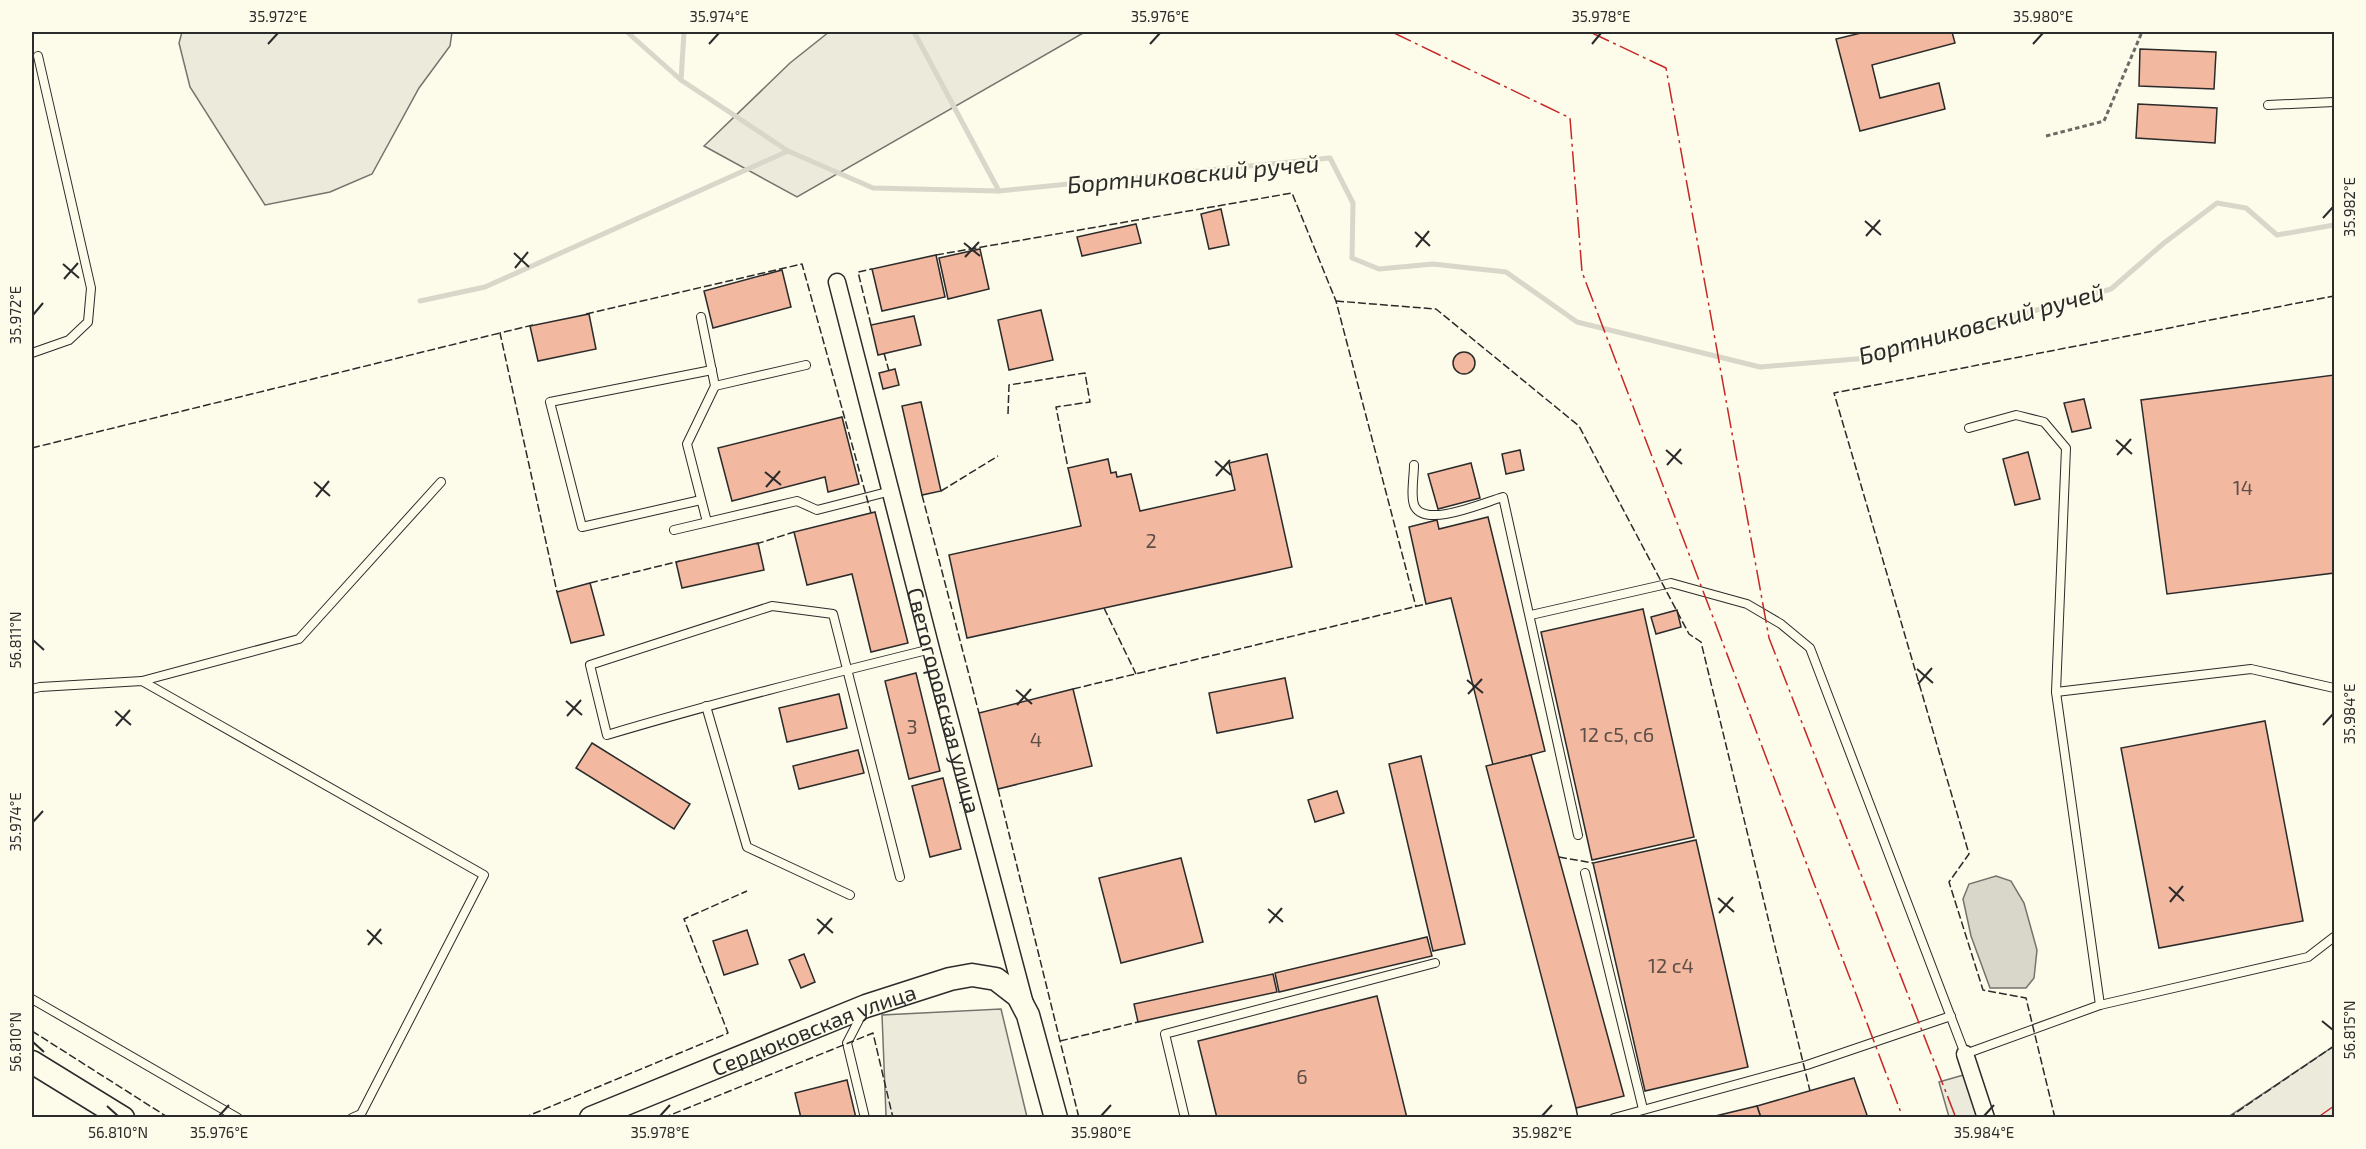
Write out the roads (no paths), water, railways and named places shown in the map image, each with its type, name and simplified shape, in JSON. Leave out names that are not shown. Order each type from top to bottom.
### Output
[{"type":"street","name":"Светогоровская улица","points":[[837,282],[931,649],[1056,1118]]},
{"type":"street","name":"Сердюковская улица","points":[[591,1118],[866,1006],[950,979],[972,975],[996,979],[1018,996],[1028,1015]]},
{"type":"street","points":[[1965,1054],[1986,1118]]},
{"type":"street","points":[[32,1062],[123,1118]]},
{"type":"lane","points":[[32,353],[69,340],[88,322],[91,288],[38,56]]},
{"type":"lane","points":[[2268,105],[2334,102]]},
{"type":"lane","points":[[701,317],[716,386],[687,444],[707,522]]},
{"type":"lane","points":[[716,386],[806,365]]},
{"type":"lane","points":[[701,500],[582,527],[550,402],[712,370]]},
{"type":"lane","points":[[1969,428],[2016,415],[2044,422],[2066,448],[2056,692],[2100,1005]]},
{"type":"lane","points":[[1414,465],[1414,506],[1420,513],[1438,517],[1503,497],[1578,835]]},
{"type":"lane","points":[[32,689],[142,681],[299,639],[441,482]]},
{"type":"lane","points":[[674,530],[797,501],[816,510],[891,491]]},
{"type":"lane","points":[[1531,615],[1671,583],[1747,604],[1781,624],[1810,648],[1965,1054],[2100,1005],[2308,957],[2334,937]]},
{"type":"lane","points":[[900,877],[847,670],[833,614],[772,606],[590,665],[607,735],[706,706],[847,670],[931,649]]},
{"type":"lane","points":[[2056,692],[2251,669],[2334,688]]},
{"type":"lane","points":[[142,681],[483,875],[361,1114],[352,1118]]},
{"type":"lane","points":[[706,706],[747,847],[850,895]]},
{"type":"lane","points":[[1585,873],[1643,1109]]},
{"type":"lane","points":[[1185,1118],[1165,1034],[1435,963]]},
{"type":"lane","points":[[32,999],[238,1118]]},
{"type":"lane","points":[[865,1118],[847,1043],[866,1006]]},
{"type":"lane","points":[[1614,1118],[1807,1065],[1951,1016]]},
{"type":"waterway","name":"Бортниковский ручей","points":[[627,32],[681,80],[788,151],[873,188],[999,191],[1330,158],[1353,203],[1352,258],[1379,269],[1433,264],[1506,272],[1577,322],[1760,367],[1868,358],[2111,289],[2164,243],[2217,203],[2246,208],[2277,235],[2334,225]]},
{"type":"waterway","points":[[681,80],[684,32]]},
{"type":"waterway","points":[[914,32],[999,191]]},
{"type":"waterway","points":[[420,301],[485,287],[788,151]]}]
